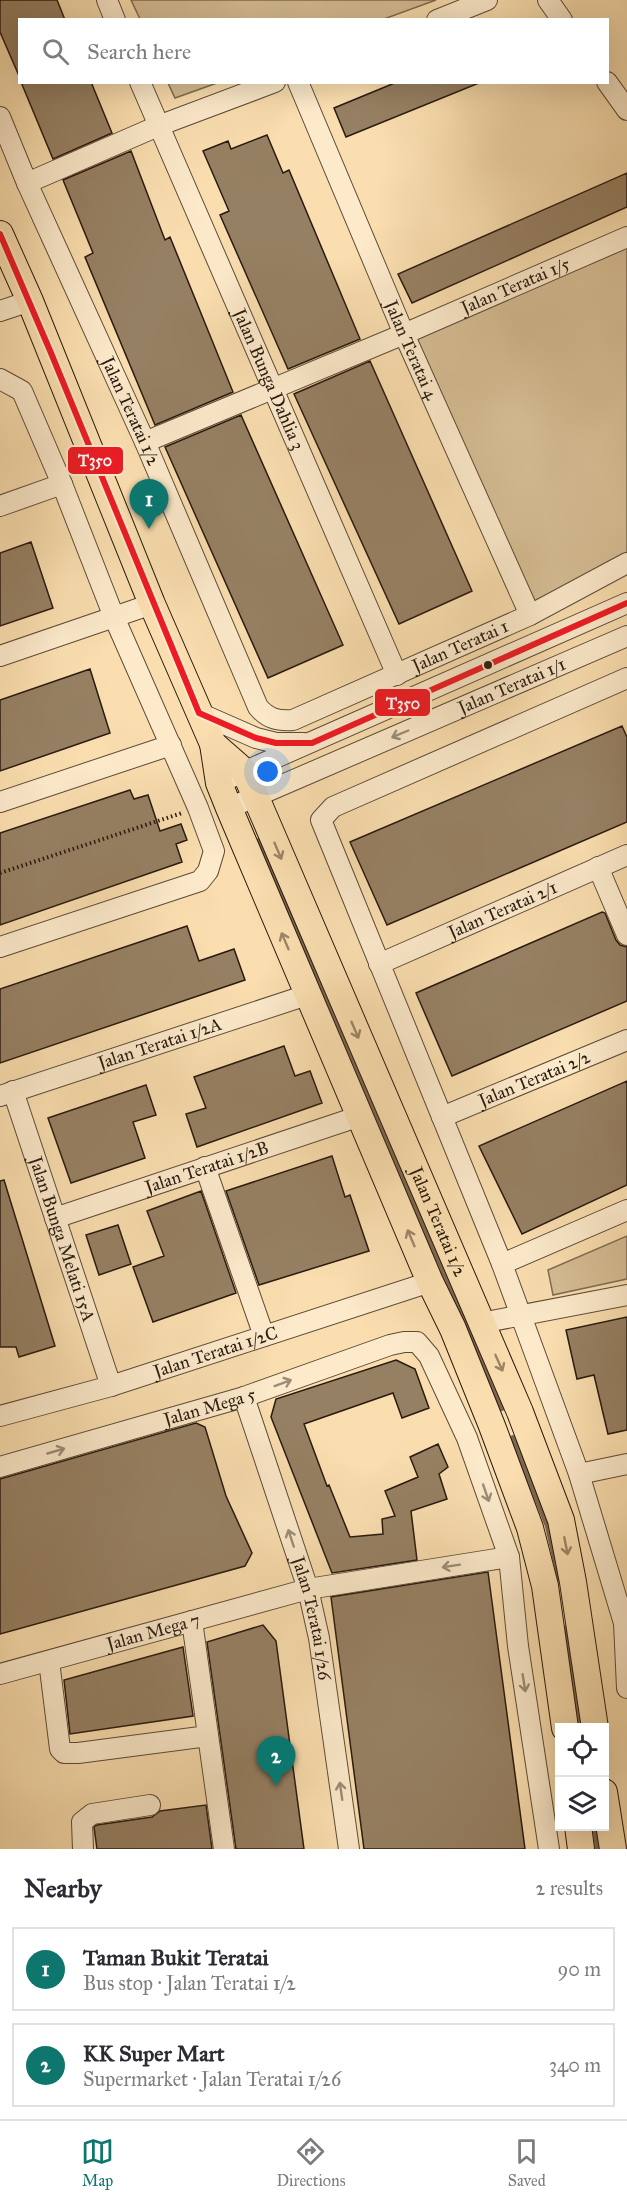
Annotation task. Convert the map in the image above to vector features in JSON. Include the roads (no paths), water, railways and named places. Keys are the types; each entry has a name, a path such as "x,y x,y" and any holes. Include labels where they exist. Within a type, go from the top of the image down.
{"main road":[{"name":"Jalan Teratai 1/2","path":"0,234 30,301 152,604 213,744 219,783 229,808 430,1282 453,1329 492,1426 530,1528 544,1586 564,1723"},
{"name":"Jalan Teratai 1/2","path":"213,744 245,772 520,1412 561,1520 573,1582 594,1723"},
{"path":"609,1824 613,1849"},
{"path":"579,1831 581,1849"}],"street":[{"path":"107,0 114,18"},
{"path":"442,18 487,0"},
{"path":"548,0 561,18"},
{"name":"Jalan Bunga Dahlia 3","path":"141,84 398,675"},
{"path":"27,183 158,126 270,84"},
{"name":"Jalan Teratai 4","path":"299,84 404,334 530,615"},
{"path":"608,84 627,110"},
{"name":"Jalan Teratai 1/2","path":"0,117 27,183 145,442 258,707"},
{"name":"Jalan Teratai 1/5","path":"145,442 404,334 627,237"},
{"path":"0,311 30,301"},
{"path":"0,379 21,392 62,484 114,616 198,808 214,851 208,871 200,881 0,947"},
{"path":"0,506 62,484"},
{"name":"Jalan Teratai 1","path":"258,707 265,715 278,721 293,720 530,615 627,563"},
{"name":"Jalan Teratai 1/1","path":"219,783 627,603"},
{"path":"0,656 152,604"},
{"name":"Jalan Teratai 1/1","path":"229,808 627,636"},
{"path":"626,682 333,807 321,820 502,1264 579,1474 625,1623 627,1688"},
{"path":"199,713 256,738 276,743 312,743"},
{"path":"0,802 171,745"},
{"name":"Jalan Teratai 2/1","path":"379,964 627,855"},
{"path":"598,867 627,935"},
{"name":"Jalan Teratai 1/2A","path":"7,1094 307,994"},
{"name":"Jalan Teratai 2/2","path":"442,1117 627,1040"},
{"name":"Jalan Bunga Melati 15A","path":"7,1094 55,1218 111,1386"},
{"name":"Jalan Teratai 1/2B","path":"55,1218 360,1116"},
{"path":"205,1167 264,1335"},
{"path":"502,1264 627,1210"},
{"name":"Jalan Teratai 1/2C","path":"0,1416 111,1386 430,1282"},
{"path":"481,1323 627,1295"},
{"name":"Jalan Mega 5","path":"0,1467 244,1397 404,1342 417,1342 429,1356 467,1438"},
{"name":"Jalan Teratai 1/26","path":"244,1397 308,1589 319,1638 349,1849"},
{"path":"520,1412 467,1438 509,1557 518,1646 549,1849"},
{"path":"579,1474 627,1464"},
{"name":"Jalan Mega 7","path":"0,1674 308,1589 509,1557"},
{"path":"192,1621 224,1849"},
{"path":"49,1661 62,1752 78,1753 208,1736"},
{"path":"83,1849 82,1822 92,1814 150,1805"}],"waterway":[{"path":"259,841 502,1408"},
{"path":"513,1438 548,1526 560,1579"},
{"path":"567,1628 580,1723"},
{"path":"596,1831 598,1849"}],"place":[{"name":"Taman Bukit Teratai","path":"149,529"},
{"name":"KK Super Mart","path":"276,1786"}]}
